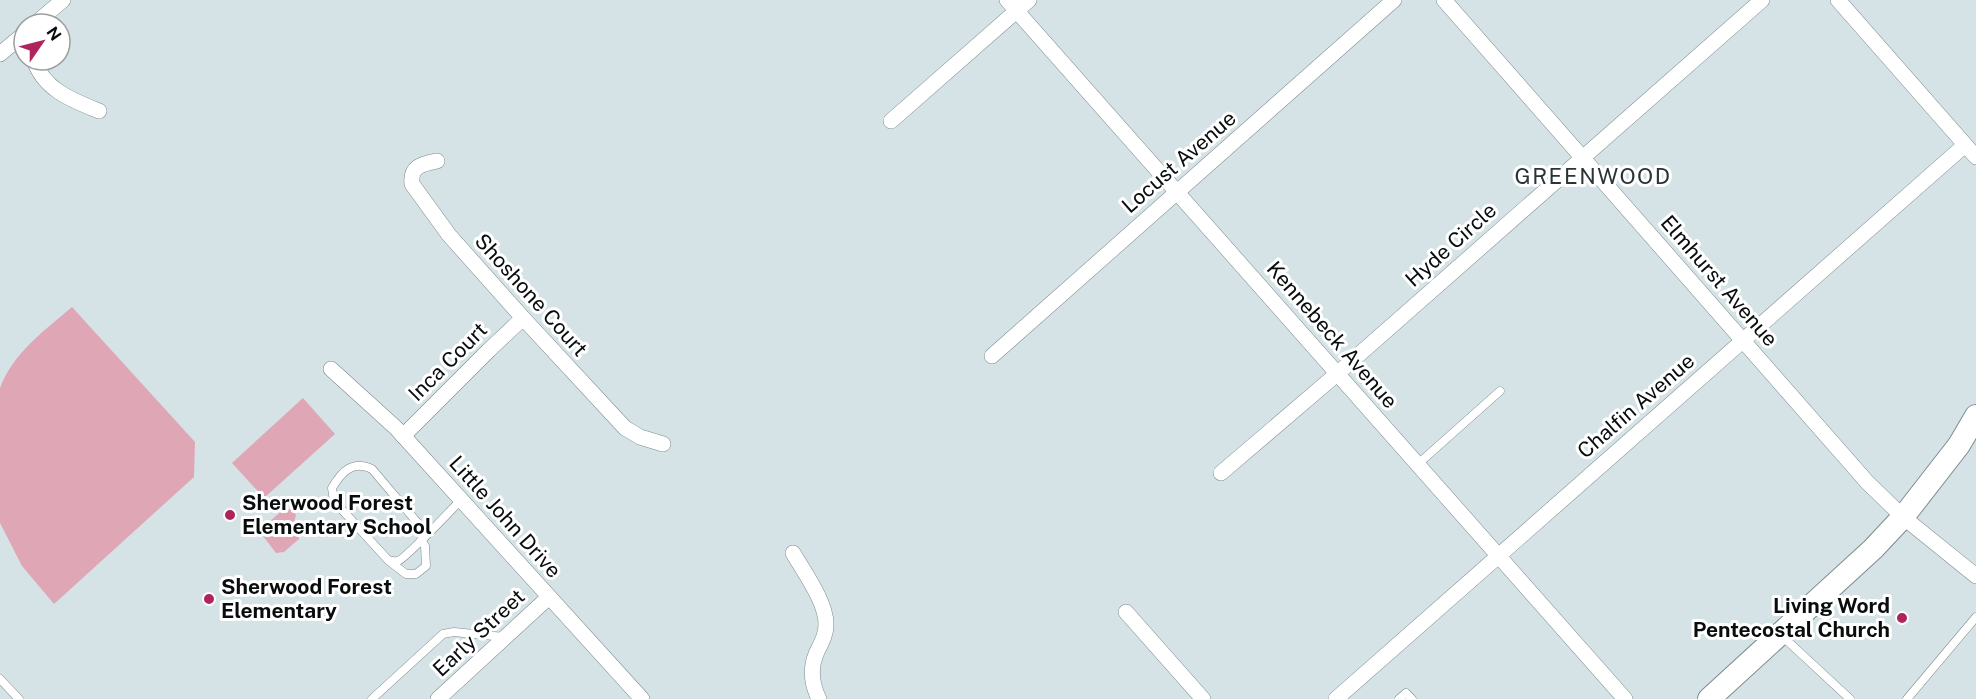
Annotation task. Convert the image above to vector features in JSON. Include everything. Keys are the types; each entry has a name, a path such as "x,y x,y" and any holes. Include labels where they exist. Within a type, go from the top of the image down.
{"main road":[{"path":"1709,699 1873,549 1903,517 1959,445 1976,416"}],"street":[{"path":"49,12 63,0"},
{"path":"891,121 1012,5 1029,0"},
{"name":"Locust Avenue","path":"992,356 1394,0"},
{"name":"Elmhurst Avenue","path":"1444,0 1867,482 1903,517 1976,576"},
{"name":"Hyde Circle","path":"1221,473 1762,0"},
{"path":"1838,0 1976,157"},
{"name":"Kennebeck Avenue","path":"1012,5 1625,699"},
{"path":"0,54 12,44"},
{"path":"40,72 56,91 99,111"},
{"name":"Chalfin Avenue","path":"1336,699 1965,145"},
{"name":"Shoshone Court","path":"437,161 419,164 411,177 414,189 449,235 625,428 640,437 663,444"},
{"name":"Inca Court","path":"404,436 523,318"},
{"name":"Little John Drive","path":"331,369 404,436 642,699"},
{"path":"793,553 824,608 825,634 816,654 813,668 813,682 819,699"},
{"name":"Early Street","path":"438,699 549,597"},
{"path":"1126,612 1203,699"}],"lane":[{"path":"1418,465 1500,391"},
{"path":"363,465 372,469 424,537 426,566 416,573 406,574 388,560 334,501 332,488 339,476 351,467 363,465"},
{"path":"388,560 395,562 400,560 461,500"},
{"path":"1907,699 1976,616"},
{"path":"372,699 443,634 454,632 505,637"},
{"path":"1780,634 1850,699"},
{"path":"0,679 20,699"},
{"path":"1399,699 1406,693 1412,699"}],"shaded area":[{"path":"72,307 195,442 194,477 54,604 22,566 0,523 0,388 21,353"},
{"path":"303,398 335,434 264,498 232,463"},
{"path":"291,509 296,515 294,523 299,529 299,539 284,552 276,553 263,536 264,526 283,510"}],"place":[{"name":"Sherwood Forest Elementary School","path":"230,515"},
{"name":"Sherwood Forest Elementary","path":"209,599"},
{"name":"Living Word Pentecostal Church","path":"1902,618"}],"district":[{"name":"GREENWOOD","path":"1593,176"}]}
